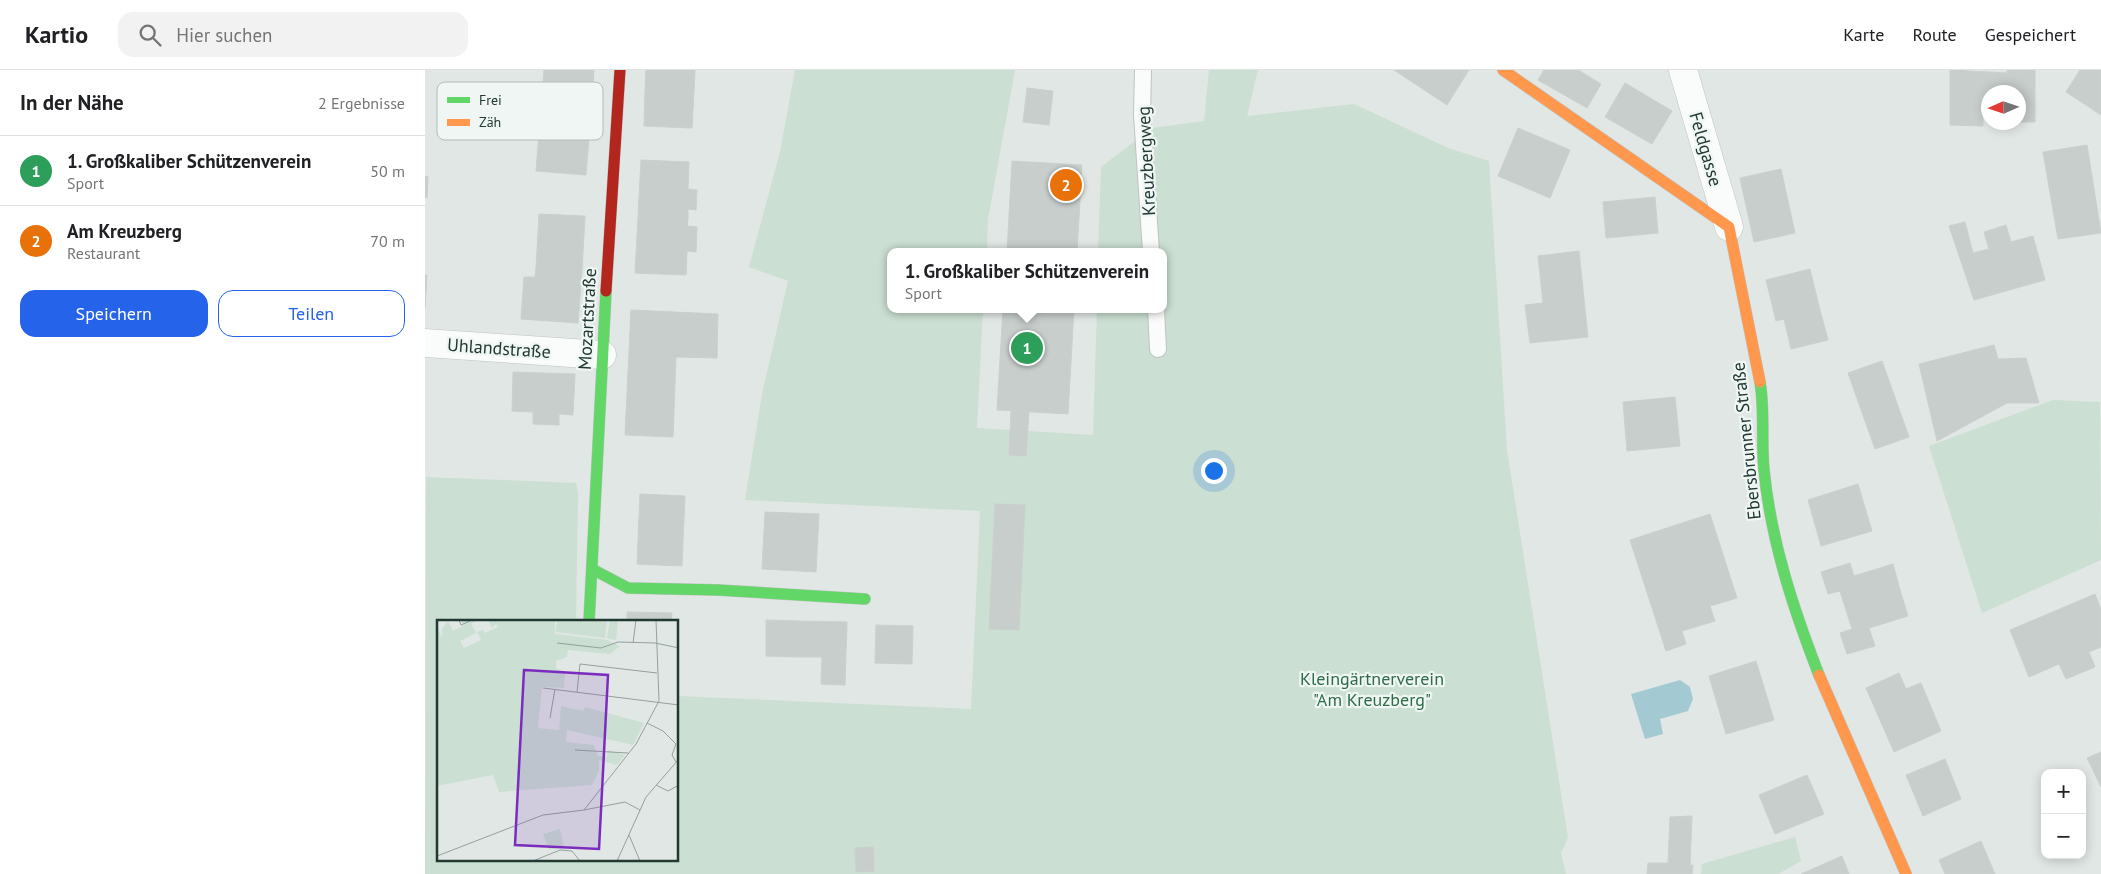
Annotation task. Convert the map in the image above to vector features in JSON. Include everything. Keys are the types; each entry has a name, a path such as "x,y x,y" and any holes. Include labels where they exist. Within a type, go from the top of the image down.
{"street":[{"name":"Mozartstraße","path":"589,620 602,355 620,70"},
{"path":"1503,70 1608,141 1729,228"},
{"name":"Feldgasse","path":"1683,70 1729,228"},
{"name":"Ebersbrunner Straße","path":"1729,228 1761,389 1764,469 1775,543 1797,618 1826,693 1906,874"},
{"name":"Uhlandstraße","path":"425,343 602,355"},
{"path":"592,570 628,588 719,590 865,599"}],"lane":[{"name":"Kreuzbergweg","path":"1143,70 1142,115 1151,248"},
{"path":"1156,313 1159,349"}],"green space":[{"name":"Kleingärtnerverein \"Am Kreuzberg\"","path":"795,70 1015,70 988,219 987,248 887,248 887,313 983,313 977,428 1093,435 1097,313 1167,313 1167,248 1098,248 1101,167 1152,128 1204,121 1209,70 1258,70 1247,116 1354,104 1448,148 1489,161 1507,450 1568,838 1561,853 1566,874 425,874 426,477 576,483 578,494 576,620 437,620 437,862 679,862 679,696 971,709 980,511 745,500 762,394 788,281 749,267 780,152"},
{"path":"2053,400 2100,402 2101,560 1982,613 1929,446"},
{"path":"1795,837 1801,861 1778,874 1701,874 1702,864"}],"water":[{"path":"1680,680 1690,687 1693,699 1688,711 1660,719 1663,734 1645,739 1631,694"}],"building":[{"path":"544,70 594,70 593,82 543,82"},
{"path":"646,70 695,70 694,92 645,90"},
{"path":"1394,70 1469,70 1447,105"},
{"path":"1544,70 1578,70 1601,84 1587,108 1538,80"},
{"path":"1950,70 2007,73 2007,70 2035,70 2035,122 2026,122 2026,85 1981,85 1981,126 1950,125"},
{"path":"2080,70 2101,70 2101,115 2066,92"},
{"path":"1625,83 1672,111 1652,144 1605,117"},
{"path":"1027,88 1053,91 1049,125 1023,122"},
{"path":"645,90 694,92 692,128 644,126"},
{"path":"1518,128 1570,150 1550,198 1498,176"},
{"path":"538,140 589,140 586,175 536,171"},
{"path":"2087,145 2101,233 2058,239 2043,152"},
{"path":"641,160 689,162 688,189 697,190 696,210 688,209 688,220 638,217"},
{"path":"1012,161 1082,165 1077,248 1007,248"},
{"path":"1781,169 1795,233 1754,242 1740,178"},
{"path":"425,176 428,177 427,198 425,197"},
{"path":"1655,197 1658,233 1606,238 1603,202"},
{"path":"539,214 585,216 582,271 536,268"},
{"path":"638,217 688,220 687,226 697,227 696,252 687,251 686,275 635,273"},
{"path":"1965,222 1973,253 1989,249 1984,232 2006,225 2011,242 2033,236 2045,280 1974,300 1949,226"},
{"path":"1579,251 1588,337 1530,343 1525,305 1543,303 1538,256"},
{"path":"536,268 582,271 578,323 521,319 524,277 535,277"},
{"path":"1810,269 1820,310 1776,321 1766,280"},
{"path":"425,275 427,275 425,308"},
{"path":"631,310 718,314 717,358 676,357 673,437 625,435"},
{"path":"1820,310 1828,340 1791,349 1784,319"},
{"path":"1003,313 1074,313 1068,414 997,410"},
{"path":"1994,345 1998,359 2026,358 2039,403 2007,403 1937,441 1919,364"},
{"path":"1882,361 1909,437 1875,449 1848,373"},
{"path":"513,372 575,374 573,415 559,414 559,425 533,424 533,412 512,411"},
{"path":"1675,397 1680,446 1627,451 1623,402"},
{"path":"1011,411 1029,412 1026,456 1009,455"},
{"path":"1858,484 1872,531 1821,546 1808,500"},
{"path":"640,494 685,496 682,566 637,564"},
{"path":"995,504 1025,505 1019,630 989,629"},
{"path":"765,512 819,514 816,572 762,569"},
{"path":"1710,514 1737,598 1710,606 1715,621 1682,631 1686,644 1666,651 1630,540"},
{"path":"1850,563 1854,576 1893,564 1900,590 1845,607 1840,591 1828,594 1821,572"},
{"path":"1900,590 1908,616 1869,628 1875,646 1847,654 1840,633 1852,629 1845,607"},
{"path":"2095,594 2101,609 2101,647 2089,652 2095,667 2066,679 2059,664 2029,677 2010,630"},
{"path":"627,612 672,613 671,620 627,620"},
{"path":"766,620 799,621 798,657 766,656"},
{"path":"799,621 847,622 845,685 821,684 822,657 798,657"},
{"path":"876,625 913,626 912,664 875,663"},
{"path":"1756,661 1774,720 1726,734 1709,676"},
{"path":"1899,673 1906,689 1921,683 1941,731 1894,752 1866,688"},
{"path":"2101,752 2101,787 2087,758"},
{"path":"1945,759 1961,799 1923,816 1906,775"},
{"path":"1807,775 1824,814 1775,834 1759,795"},
{"path":"1692,816 1690,865 1693,865 1692,874 1647,874 1648,863 1668,863 1670,817"},
{"path":"1981,841 1995,874 1945,874 1939,860"},
{"path":"873,847 874,871 856,872 855,848"},
{"path":"1842,856 1849,874 1801,874"}],"traffic: fast":[{"path":"589,620 606,291"},
{"path":"1760,382 1764,470 1772,523 1784,574 1800,625 1819,675"},
{"path":"592,569 628,588 718,590 865,599"}],"traffic: slow":[{"path":"1503,70 1729,227 1760,382"},
{"path":"1819,675 1906,874"}],"traffic: jam":[{"path":"606,291 620,70"}],"place":[{"name":"Am Kreuzberg","path":"1066,185"},
{"name":"1. Großkaliber Schützenverein","path":"1027,348"}]}
